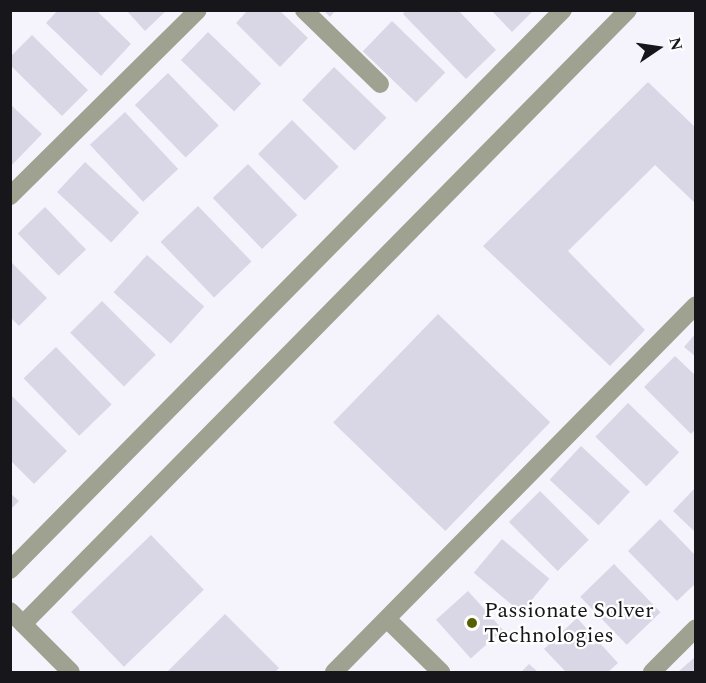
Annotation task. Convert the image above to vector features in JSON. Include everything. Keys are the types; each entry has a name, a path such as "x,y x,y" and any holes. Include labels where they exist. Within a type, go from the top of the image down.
{"street":[{"path":"10,196 198,10"},
{"path":"304,10 380,84"},
{"path":"10,570 563,10"},
{"path":"71,672 17,617 628,10"},
{"path":"334,672 696,305"},
{"path":"387,619 441,672"},
{"path":"652,672 696,628"}],"building":[{"path":"58,10 96,10 131,44 101,76 46,23"},
{"path":"126,10 167,10 145,31"},
{"path":"248,10 279,10 308,38 280,67 236,23"},
{"path":"323,10 336,10 330,17"},
{"path":"406,10 458,10 496,50 466,79 403,14"},
{"path":"491,10 534,10 512,32"},
{"path":"392,21 445,72 416,103 363,51"},
{"path":"208,32 261,83 234,111 181,60"},
{"path":"32,35 88,90 62,116 10,65 10,57"},
{"path":"334,67 387,118 355,151 302,100"},
{"path":"168,73 219,126 186,157 135,105"},
{"path":"648,82 696,128 696,204 655,165 568,251 645,330 610,366 483,246"},
{"path":"10,104 42,134 12,165 10,163"},
{"path":"125,112 178,169 143,202 90,145"},
{"path":"292,120 339,167 305,201 258,154"},
{"path":"85,162 139,212 111,242 57,192"},
{"path":"248,164 297,215 262,249 213,198"},
{"path":"198,206 251,261 214,298 161,242"},
{"path":"45,207 86,249 59,276 18,233"},
{"path":"147,255 204,307 171,344 114,292"},
{"path":"10,261 47,298 19,326 10,317"},
{"path":"102,301 156,355 124,387 70,333"},
{"path":"438,314 550,422 445,531 333,423"},
{"path":"696,333 696,357 684,347"},
{"path":"56,347 112,405 79,436 24,378"},
{"path":"675,356 696,376 696,429 691,434 644,387"},
{"path":"10,394 67,451 34,484 10,460"},
{"path":"628,403 679,452 646,486 595,437"},
{"path":"581,446 630,492 599,525 550,480"},
{"path":"696,487 696,533 673,511"},
{"path":"540,491 589,540 558,571 509,522"},
{"path":"10,493 19,501 10,510"},
{"path":"660,519 696,556 696,583 677,601 628,551"},
{"path":"151,535 204,590 124,667 71,612"},
{"path":"502,539 549,579 521,613 474,573"},
{"path":"614,564 661,612 627,645 580,597"},
{"path":"468,591 503,630 471,658 436,620"},
{"path":"225,614 279,668 275,672 167,672"},
{"path":"577,618 618,663 608,672 566,672 544,649"},
{"path":"696,656 696,672 678,672"},
{"path":"529,664 538,672 521,672"}],"place":[{"name":"Passionate Solver Technologies","path":"472,623"}]}
